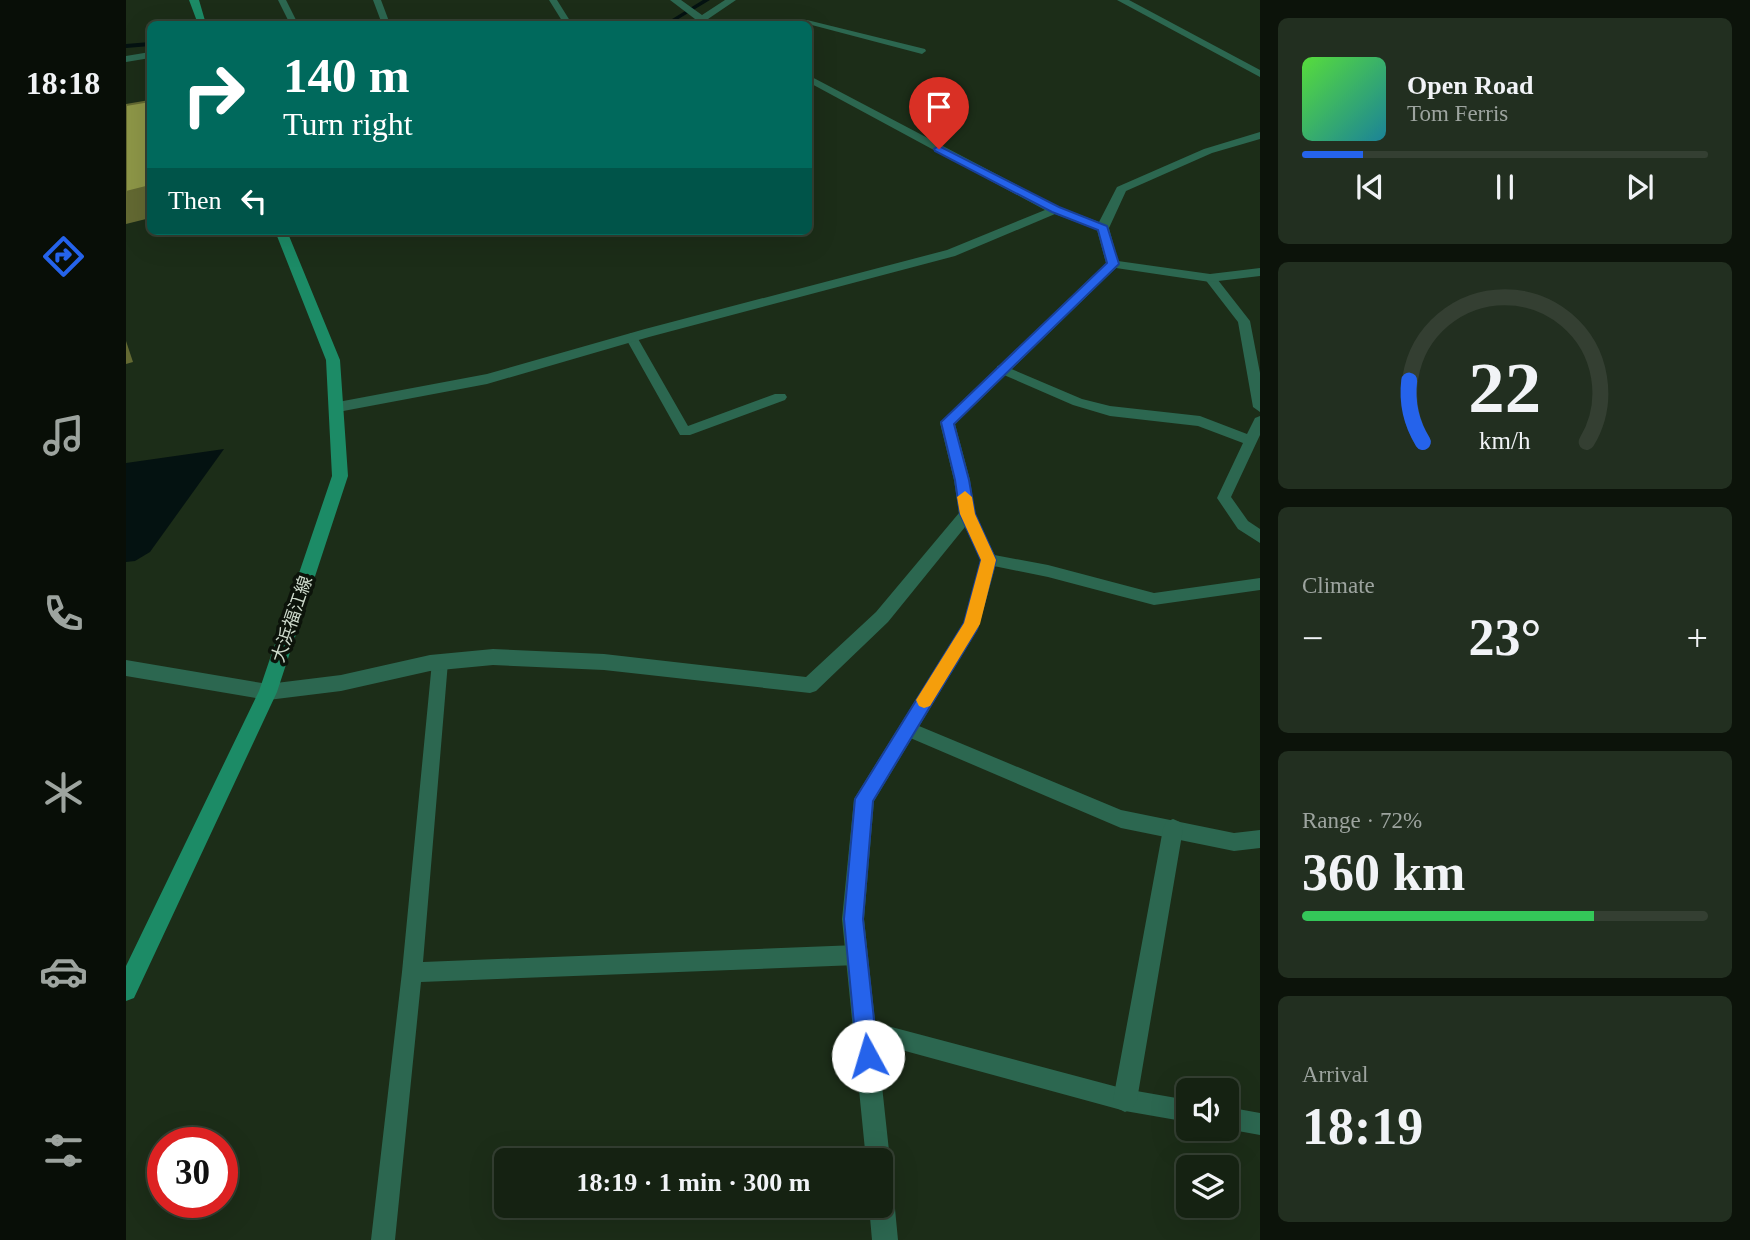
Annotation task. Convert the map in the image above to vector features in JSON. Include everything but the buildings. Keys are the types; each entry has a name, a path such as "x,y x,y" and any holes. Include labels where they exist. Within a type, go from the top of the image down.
{"main road":[{"path":"194,0 201,21"},
{"name":"大浜福江線","path":"126,989 268,692 340,476 338,407 333,360 283,235"}],"street":[{"path":"675,0 699,21"},
{"path":"704,21 731,0"},
{"path":"1122,0 1260,74"},
{"path":"126,59 147,56"},
{"path":"812,80 1055,210 1103,229"},
{"path":"1113,264 1103,229 1121,189 1208,151 1260,135"},
{"path":"338,407 487,379 631,337 951,253 1055,210"},
{"path":"1113,264 1210,278 1260,272"},
{"path":"877,1148 853,919 864,799 972,624 989,560 967,514 962,480 947,422 1113,264"},
{"path":"126,668 268,692 341,683 440,662 493,657 604,662 810,685 883,617 967,514"},
{"path":"1125,1100 1172,829"},
{"path":"883,1218 885,1240"}],"lane":[{"path":"282,0 292,21"},
{"path":"377,0 385,21"},
{"path":"553,0 566,21"},
{"path":"812,24 922,51"},
{"path":"1210,278 1244,321 1260,407"},
{"path":"631,337 685,432 780,397"},
{"path":"1002,369 1078,402 1110,411 1200,421 1251,441"},
{"path":"1260,421 1224,498 1243,525 1260,537"},
{"path":"989,560 1048,571 1154,599 1260,584"},
{"path":"383,1240 412,972 440,662"},
{"path":"907,729 1121,819 1234,842 1260,839"},
{"path":"412,972 857,955"},
{"path":"865,1030 1125,1100 1176,1109"},
{"path":"1239,1120 1260,1124"}],"shaded area":[{"path":"224,449 150,552 135,561 126,562 126,463"}],"waterway":[{"path":"672,21 707,0"},
{"path":"126,46 147,44"}],"slow traffic":[{"path":"924,700 972,624 989,560 967,514 965,497"}],"route":[{"path":"868,1056 853,919 864,799 972,624 989,560 967,514 962,480 947,422 1113,264 1103,229 1055,210 939,149"}]}
